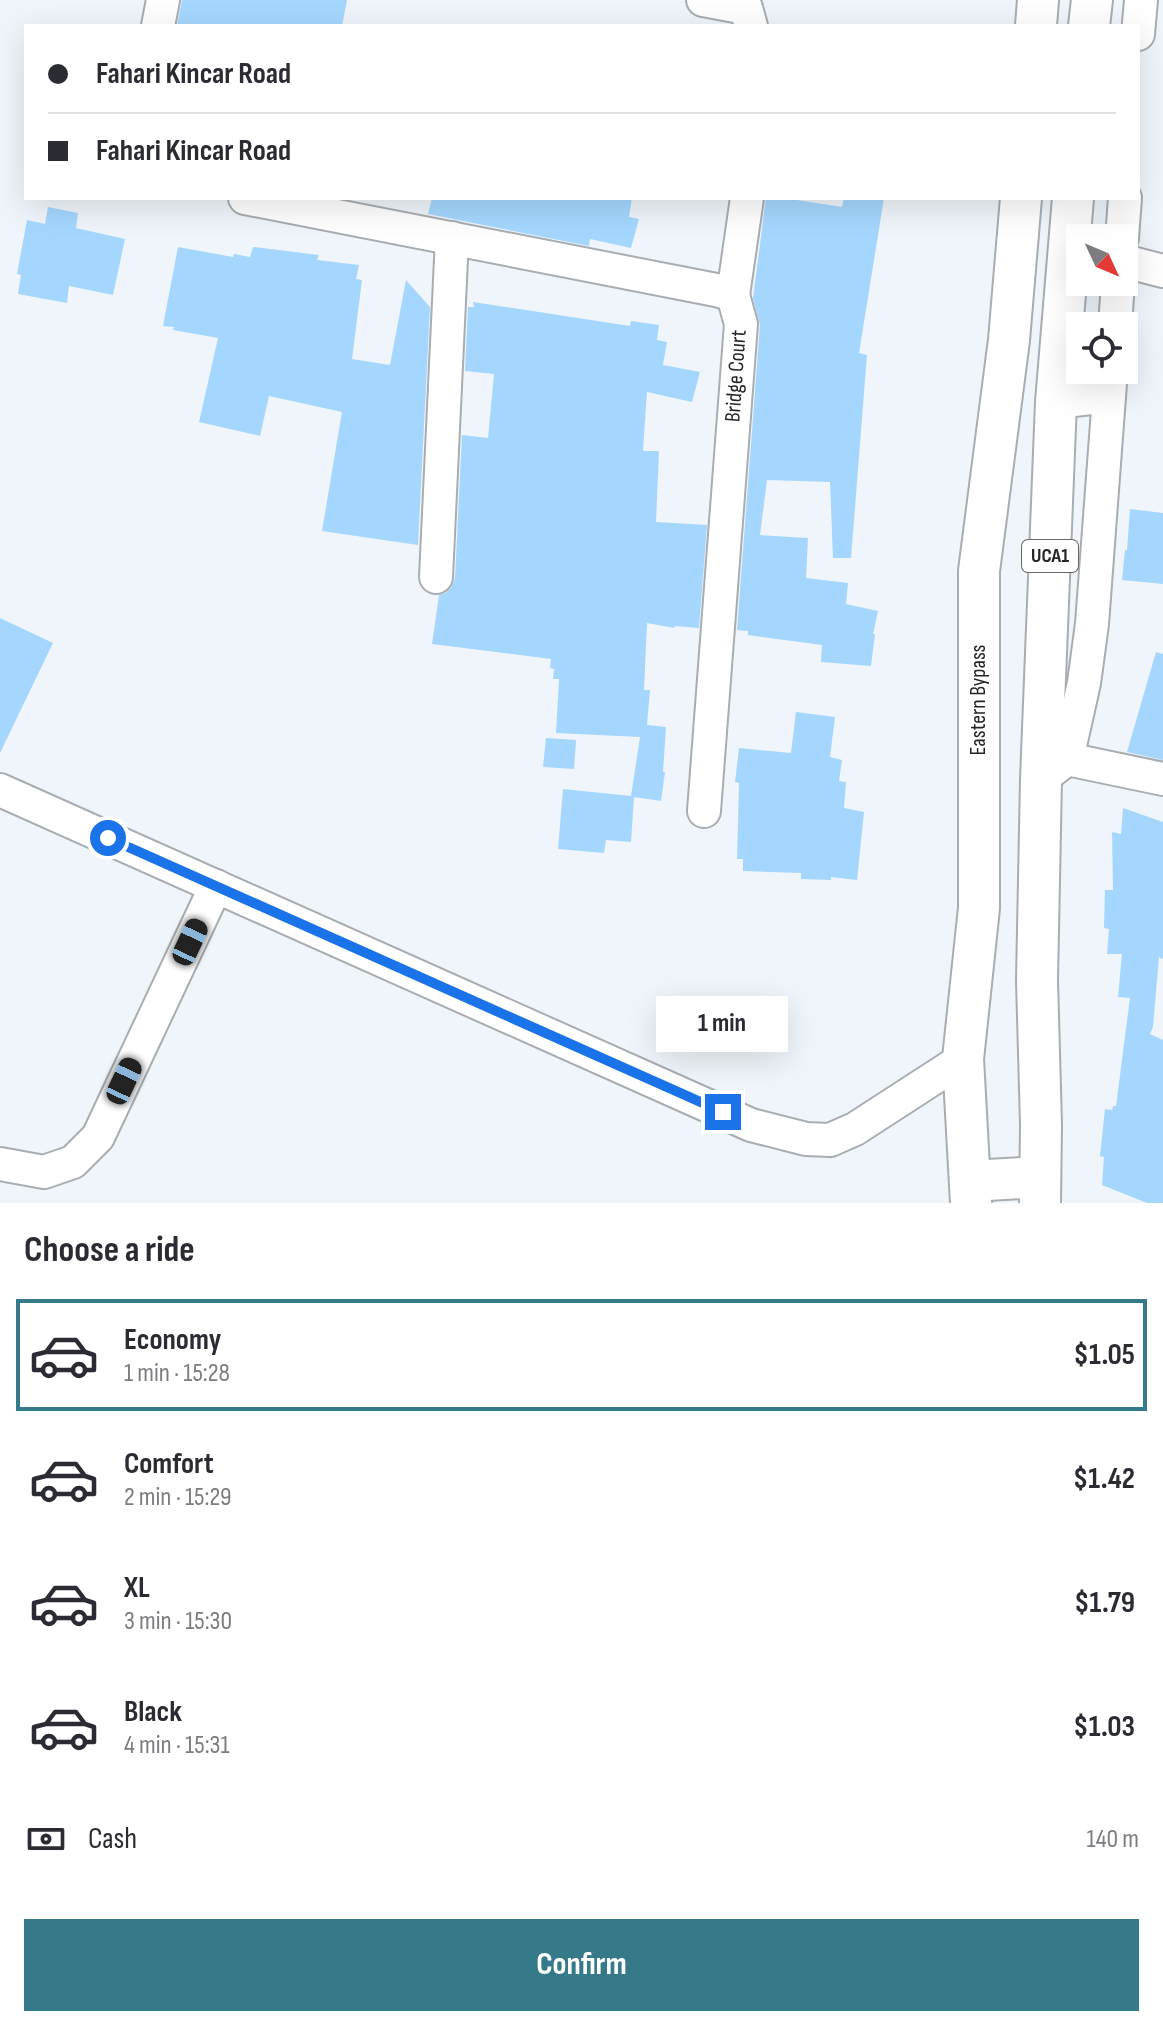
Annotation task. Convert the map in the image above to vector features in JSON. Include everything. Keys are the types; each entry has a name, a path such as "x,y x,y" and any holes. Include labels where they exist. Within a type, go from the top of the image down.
{"main road":[{"path":"1036,24 1038,0"},
{"path":"1089,24 1092,0"},
{"name":"Eastern Bypass","path":"970,1192 963,1059 979,908 979,571 1009,340 1021,200"},
{"name":"UCA1","path":"1040,1190 1037,980 1054,769 1056,402 1073,200"},
{"path":"970,1192 1040,1190"}],"street":[{"path":"158,24 163,0"},
{"path":"703,0 746,8 750,24"},
{"path":"1139,24 1141,0"},
{"path":"255,200 733,295"},
{"name":"Bridge Court","path":"704,811 741,324 733,295 747,200"},
{"path":"1123,224 1125,200"},
{"path":"436,577 452,238"},
{"path":"1138,265 1163,271"},
{"path":"1056,402 1107,384"},
{"path":"1110,384 1092,624 1084,683 1054,769 1163,779"},
{"path":"0,790 751,1125 806,1139 830,1140 855,1129 963,1059"},
{"path":"0,1164 44,1172 73,1162 98,1137 216,886"}],"building":[{"path":"182,0 347,0 342,24 177,24"},
{"path":"432,200 632,200 629,217 639,219 631,248 590,239 589,246 428,214"},
{"path":"766,200 797,200 842,207 844,200 884,200 859,353 867,355 851,558 833,558 830,482 767,480 760,535 808,538 806,578 848,583 846,604 878,611 871,666 821,662 822,645 748,635 748,631 737,630 760,325 753,298"},
{"path":"48,207 78,213 76,228 125,239 113,295 69,286 67,303 18,294 21,275 17,274 27,220 45,224"},
{"path":"178,247 250,257 253,247 319,255 317,260 359,265 356,279 362,280 352,359 390,365 406,280 430,307 418,545 322,531 342,412 269,396 260,436 199,422 218,338 163,326"},
{"path":"473,302 630,326 631,321 659,325 657,340 667,342 663,365 700,372 692,402 647,392 643,451 659,451 656,522 707,525 699,628 647,623 644,690 650,690 647,725 666,727 661,801 634,797 631,842 606,840 604,853 558,849 563,789 631,796 640,737 556,733 559,679 553,679 551,659 432,644 439,595 451,588 455,578 462,435 488,438 494,374 465,371 468,307 474,307"},
{"path":"1130,509 1163,513 1163,584 1122,580"},
{"path":"0,618 53,643 0,753"},
{"path":"1156,652 1163,654 1163,760 1127,752"},
{"path":"796,712 835,717 830,757 842,760 839,781 846,782 844,808 864,812 857,880 831,877 831,880 801,879 801,873 743,871 743,859 737,859 739,783 735,782 739,748 791,753"},
{"path":"546,738 576,740 574,769 543,767"},
{"path":"1123,808 1163,822 1163,959 1159,957 1150,1034 1163,1040 1163,1203 1147,1203 1102,1185 1104,1157 1100,1156 1105,1109 1112,1110 1116,1106 1130,998 1118,997 1122,954 1107,954 1109,929 1104,928 1105,890 1113,890 1112,832 1121,834"}],"route":[{"path":"108,838 723,1112"}]}
